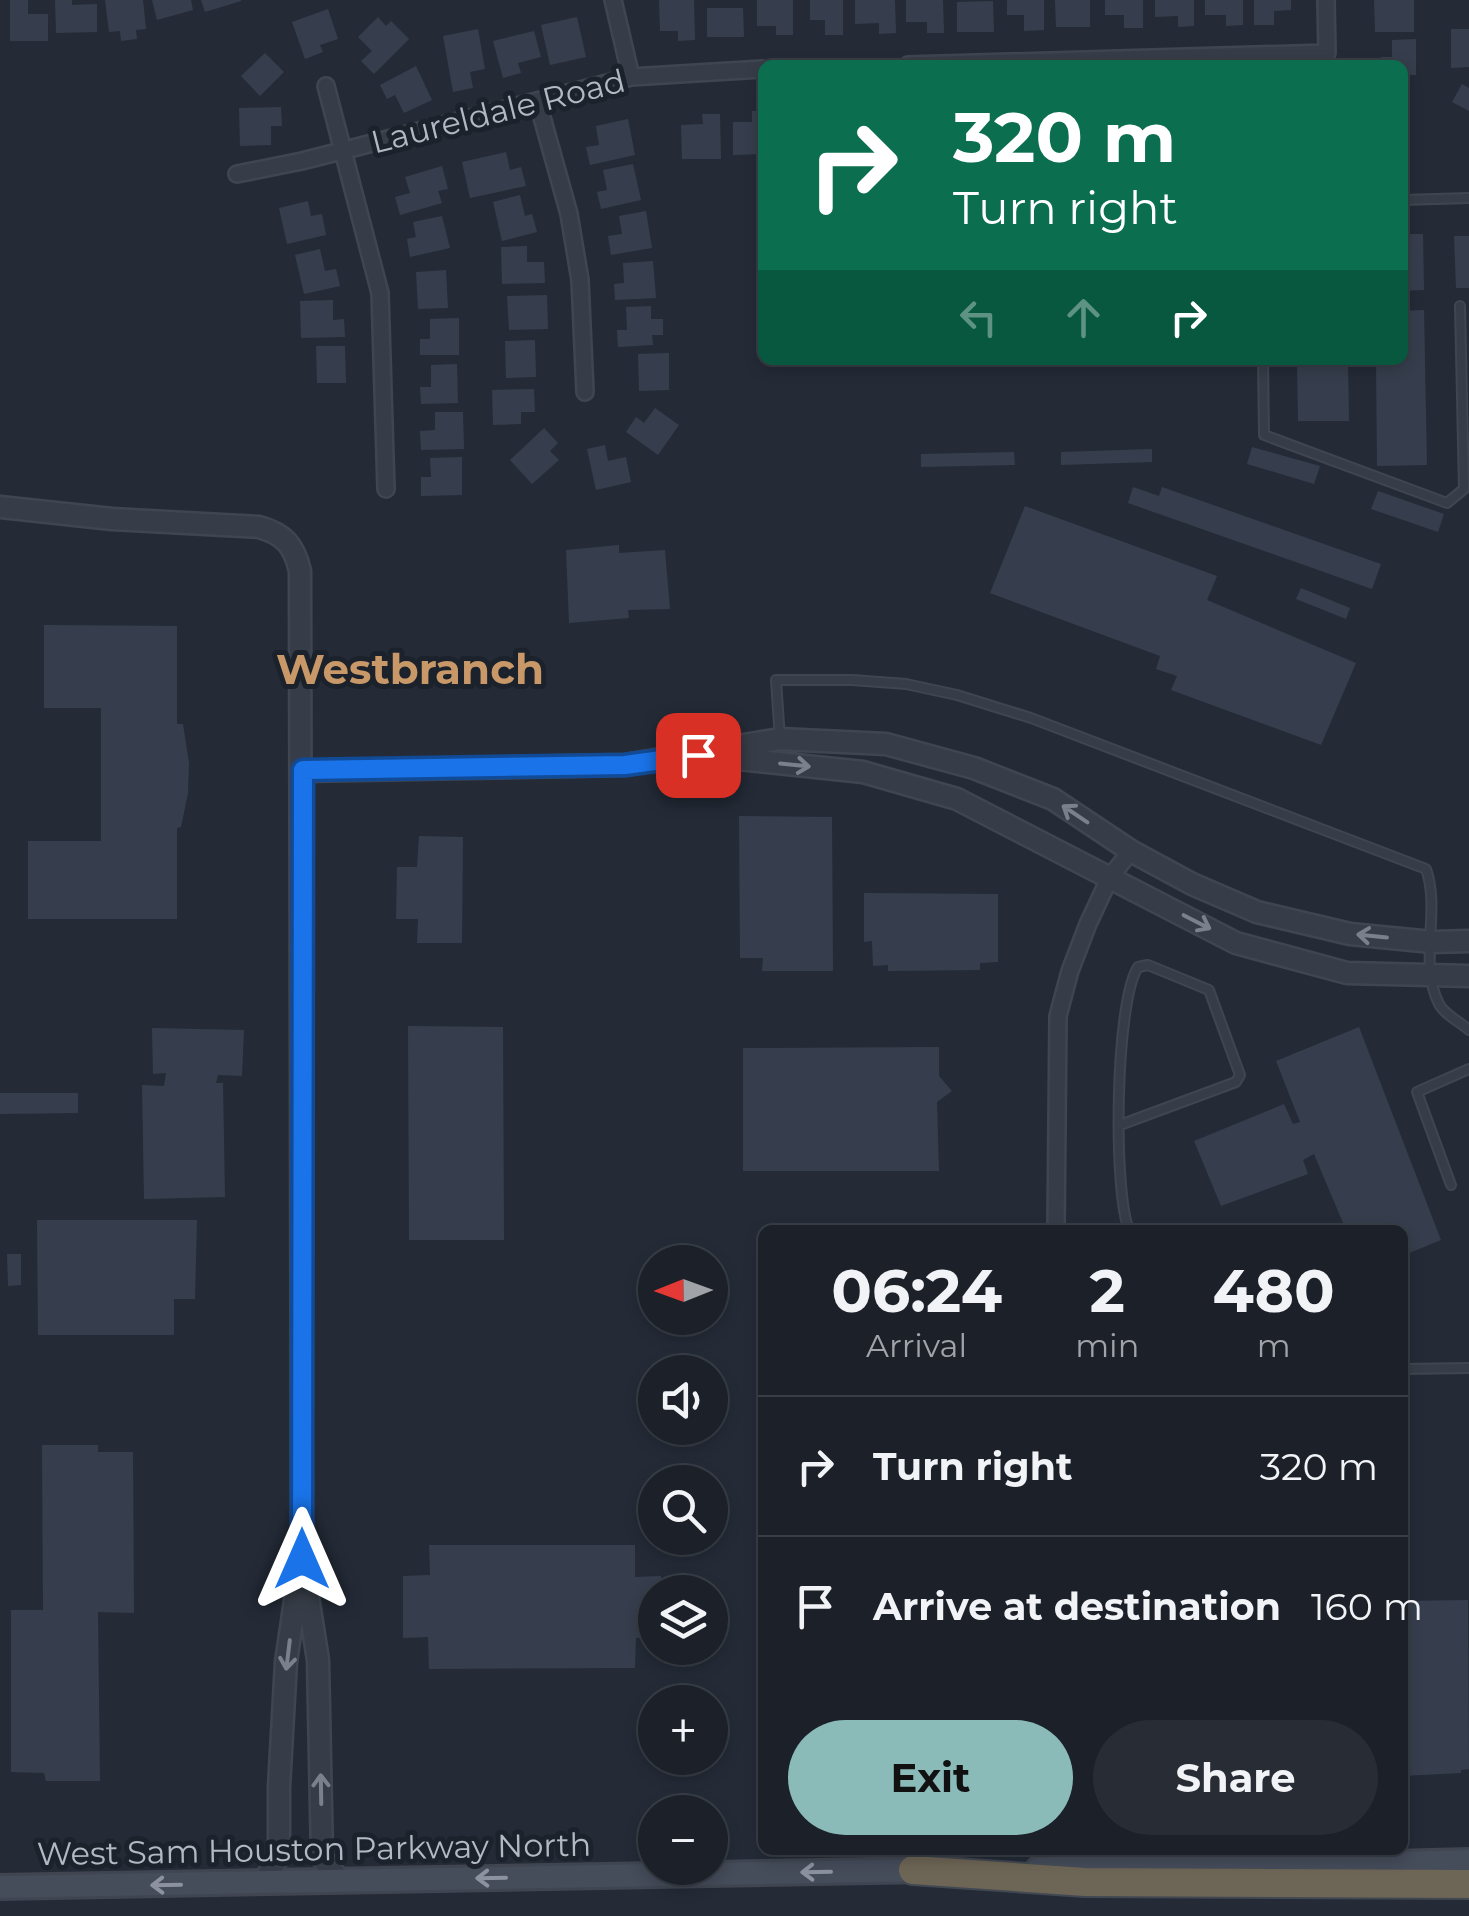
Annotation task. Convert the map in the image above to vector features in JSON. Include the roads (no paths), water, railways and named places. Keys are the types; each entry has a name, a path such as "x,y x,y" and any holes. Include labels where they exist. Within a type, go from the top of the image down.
{"highway":[{"path":"913,1870 1085,1882 1469,1884"}],"main road":[{"name":"West Sam Houston Parkway North","path":"0,1887 913,1870 1244,1858 1469,1861"}],"street":[{"path":"613,0 631,77"},
{"path":"1083,60 1328,53 1326,0"},
{"name":"Laureldale Road","path":"237,174 538,103 631,77 758,69"},
{"path":"326,86 380,293 386,488"},
{"path":"538,103 569,214 580,280 585,392"},
{"path":"0,507 112,519 259,526 279,532 291,545 300,571 302,1559 286,1662 279,1856 263,1883"},
{"path":"303,770 608,766 698,755 780,739 886,744 974,768 1054,799 1131,851 1192,884 1257,912 1350,934 1432,942 1469,940"},
{"path":"698,755 863,772 957,799 1236,942 1347,973 1469,976"},
{"path":"1056,1225 1058,1016 1070,971 1110,877 1131,851"},
{"path":"302,1559 318,1660 322,1858 340,1881"}],"lane":[{"path":"1408,200 1469,198"},
{"path":"1263,365 1264,435 1447,504 1464,490 1466,430 1460,306"},
{"path":"780,739 776,680 906,684 1030,718 1426,869 1432,885 1431,976 1440,1006 1469,1030"},
{"path":"1120,1125 1236,1082 1240,1075 1209,990 1148,964 1138,966 1130,978 1120,1032 1120,1125 1122,1201 1128,1225"},
{"path":"1451,1186 1417,1092 1469,1069"},
{"path":"1408,1369 1469,1368"}],"district":[{"name":"Westbranch","path":"410,669"}]}
